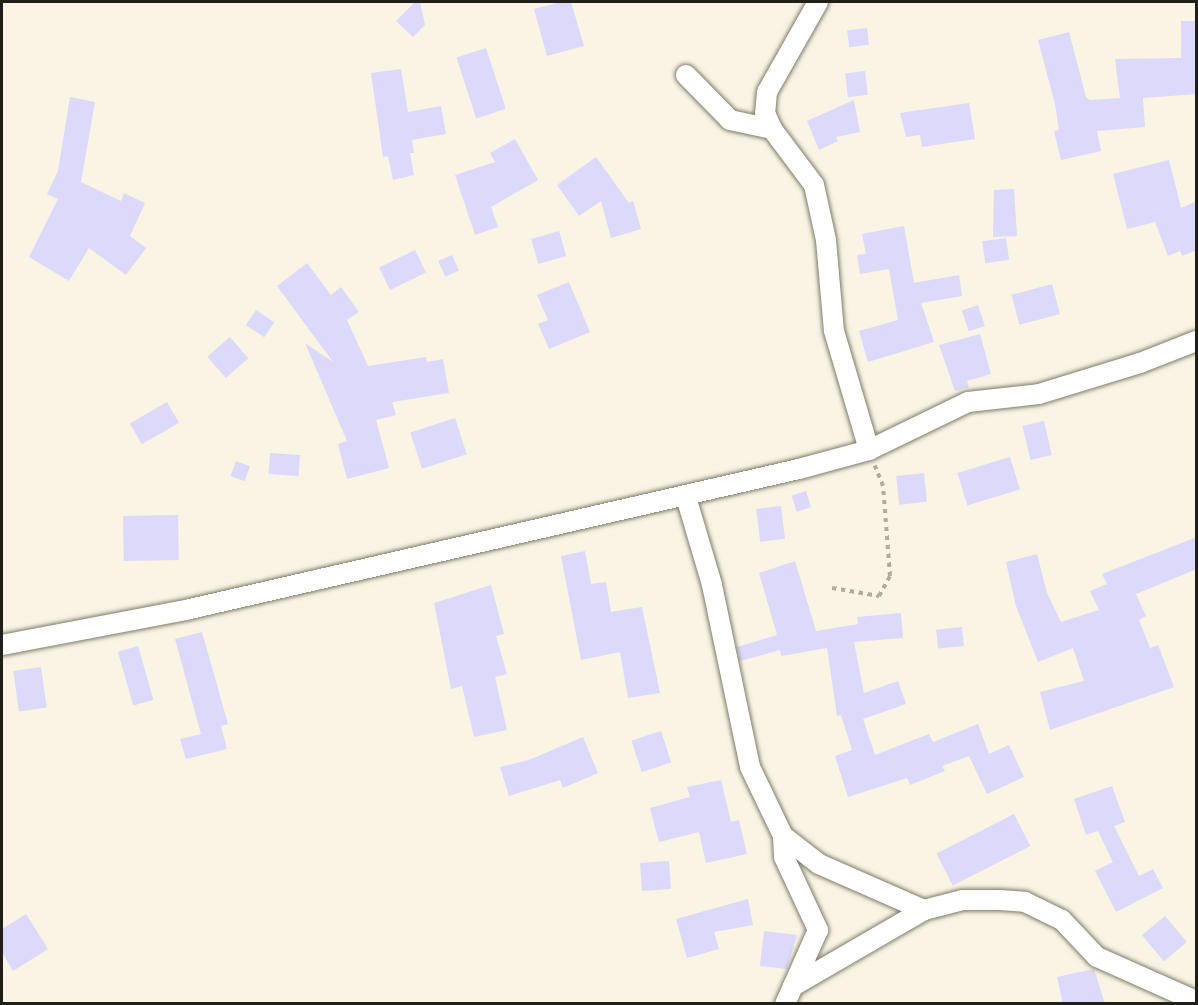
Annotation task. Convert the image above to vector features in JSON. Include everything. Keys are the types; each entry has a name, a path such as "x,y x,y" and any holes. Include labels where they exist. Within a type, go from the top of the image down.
{"street":[{"path":"818,2 768,92 765,113 772,129 814,185 826,240 834,331 869,450"},
{"path":"686,75 730,120 772,129"},
{"path":"2,645 190,609 686,497 869,450 968,402 1040,394 1140,363 1197,341"},
{"path":"686,497 712,585 750,767 783,837 784,857 818,930 789,994"},
{"path":"783,837 819,864 924,910"},
{"path":"789,994 924,910 963,900 1025,902 1062,920 1097,957 1197,1001"}],"path":[{"path":"832,588 879,596 890,576 883,486 869,450"}],"building":[{"path":"415,2 420,2 425,25 413,37 396,21"},
{"path":"561,2 571,2 584,46 547,56 534,9"},
{"path":"1181,21 1197,21 1197,94 1143,98 1145,127 1097,131 1101,151 1061,160 1054,131 1059,130 1055,104 1038,40 1069,32 1086,97 1090,100 1120,98 1115,59 1181,58"},
{"path":"867,28 869,45 849,47 847,30"},
{"path":"486,48 506,109 476,118 457,58"},
{"path":"401,69 408,112 441,106 446,134 412,140 414,153 410,153 414,175 393,180 388,156 383,157 371,73"},
{"path":"865,71 868,95 848,97 845,73"},
{"path":"70,97 95,102 81,182 121,201 124,193 145,203 130,236 146,248 126,275 89,248 69,281 29,257 58,199 47,194 58,171"},
{"path":"854,100 860,132 836,137 838,141 819,150 807,121"},
{"path":"969,103 975,139 922,147 920,135 906,137 900,113"},
{"path":"515,139 538,180 491,207 498,227 475,235 455,175 495,162 490,153"},
{"path":"596,157 629,203 633,201 641,229 611,238 601,201 579,216 557,185"},
{"path":"1169,160 1181,208 1197,201 1197,250 1182,256 1180,251 1168,256 1155,222 1127,229 1113,174"},
{"path":"1014,189 1017,236 993,237 994,190"},
{"path":"904,226 914,283 959,275 962,296 921,303 934,342 868,362 859,331 898,320 889,269 860,274 857,255 866,254 862,234"},
{"path":"559,231 566,256 538,264 531,239"},
{"path":"1006,238 1009,260 985,263 982,241"},
{"path":"415,250 426,272 390,290 379,268"},
{"path":"452,255 459,271 445,277 438,261"},
{"path":"307,263 331,295 341,287 359,312 347,320 368,366 426,357 427,362 443,359 449,393 392,402 396,415 376,420 389,468 347,479 338,444 347,441 305,343 333,362 277,286"},
{"path":"569,282 590,332 549,349 538,324 548,320 537,295"},
{"path":"1052,284 1060,314 1019,325 1011,295"},
{"path":"978,305 985,326 969,331 962,310"},
{"path":"256,310 274,322 264,337 246,325"},
{"path":"980,334 991,374 967,381 969,387 955,391 939,345"},
{"path":"230,337 248,358 226,378 207,357"},
{"path":"167,402 179,423 142,444 130,423"},
{"path":"455,418 467,454 422,469 410,433"},
{"path":"1044,421 1052,455 1030,460 1023,426"},
{"path":"270,453 300,455 298,476 269,474"},
{"path":"1010,457 1020,490 967,506 957,473"},
{"path":"236,461 250,466 245,481 231,476"},
{"path":"924,473 927,502 899,505 896,476"},
{"path":"806,491 811,507 797,512 792,495"},
{"path":"781,506 785,539 760,542 756,509"},
{"path":"178,515 179,560 124,561 123,516"},
{"path":"1197,537 1197,569 1136,594 1146,616 1139,620 1150,648 1158,645 1174,687 1050,730 1040,692 1084,681 1073,648 1038,662 1016,606 1006,562 1037,554 1047,593 1061,622 1099,610 1090,591 1107,584 1102,574"},
{"path":"585,551 591,584 606,582 611,612 642,607 660,693 628,698 620,652 581,660 561,556"},
{"path":"795,561 816,631 858,624 857,617 901,613 903,638 854,642 864,693 898,681 906,704 863,719 875,755 929,734 933,742 978,724 989,754 1009,745 1024,777 987,794 969,756 942,766 945,771 910,785 907,778 848,797 835,756 852,750 841,715 837,716 827,648 781,656 780,650 740,661 737,647 777,635 759,573"},
{"path":"491,585 504,634 496,636 507,674 495,677 507,730 474,737 462,686 451,689 434,603"},
{"path":"962,627 964,646 938,649 936,630"},
{"path":"202,632 228,724 221,726 227,749 186,759 180,739 201,734 175,639"},
{"path":"138,646 153,700 133,706 118,652"},
{"path":"41,667 47,708 19,711 13,671"},
{"path":"661,731 671,762 642,772 632,741"},
{"path":"583,737 598,773 563,788 560,780 509,796 500,767 529,760"},
{"path":"721,780 731,822 739,820 747,854 706,863 699,832 659,842 650,808 690,797 687,787"},
{"path":"1112,786 1125,822 1114,826 1139,876 1153,869 1163,888 1116,912 1095,871 1113,862 1098,831 1086,835 1074,799"},
{"path":"1014,814 1030,846 953,886 936,853"},
{"path":"669,861 671,889 642,891 640,863"},
{"path":"748,899 753,925 714,932 719,949 687,958 676,919"},
{"path":"26,914 48,949 13,971 2,952 2,929"},
{"path":"1165,916 1187,942 1164,961 1142,935"},
{"path":"764,931 797,935 787,969 760,966"},
{"path":"1094,969 1105,1004 1063,1004 1057,977"}]}
